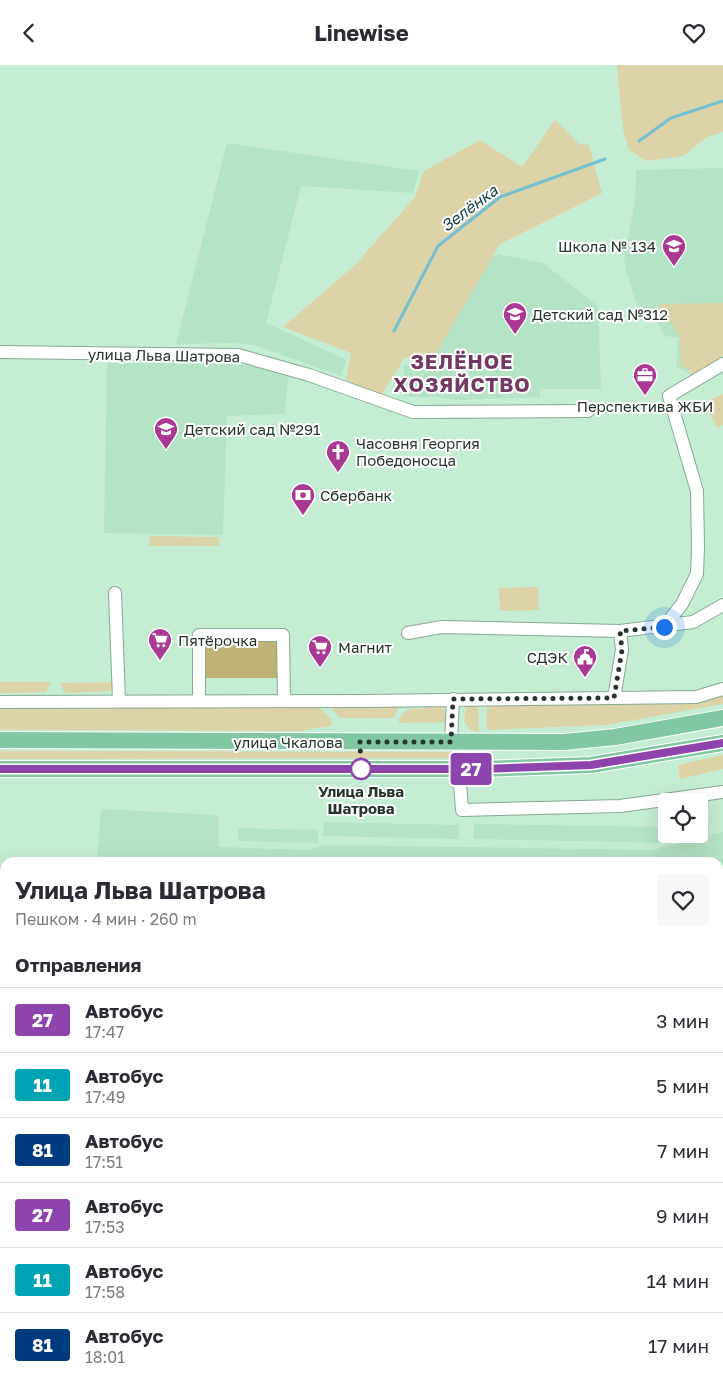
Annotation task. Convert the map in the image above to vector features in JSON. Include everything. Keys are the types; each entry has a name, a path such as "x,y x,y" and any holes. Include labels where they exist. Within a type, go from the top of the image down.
{"main road":[{"name":"улица Чкалова","path":"0,740 564,742 615,737 723,717"},
{"name":"улица Чкалова","path":"0,769 459,769 591,765 723,743"}],"street":[{"name":"улица Льва Шатрова","path":"0,352 238,355 309,375 413,412 588,411"},
{"path":"664,627 682,603 696,574 698,547 697,491 669,396 723,363"},
{"path":"115,593 119,700"},
{"path":"408,633 442,627 620,631 693,622 723,605"},
{"path":"614,698 622,650 620,631"},
{"path":"199,700 199,635 283,635 284,700"},
{"path":"0,702 696,697 723,689"},
{"path":"451,742 453,699"},
{"path":"459,769 462,810 620,806 723,792"}],"shaded area":[{"path":"617,65 723,65 723,132 707,137 683,156 646,161 629,150 623,130"},
{"path":"555,120 579,144 589,145 602,193 500,244 433,359 405,357 381,396 346,380 351,353 283,327 355,265 415,197 424,171 480,140 522,167"},
{"path":"227,143 419,171 413,193 301,186 266,323 347,360 341,376 254,345 233,343 176,344"},
{"name":"Школа № 134","path":"723,168 723,358 693,376 676,366 678,338 665,336 655,317 638,309 627,274 624,260 635,201 636,170"},
{"name":"Детский сад №312","path":"499,254 543,263 598,306 601,389 540,389 540,397 456,400 436,397 404,397 404,365 413,365 474,261"},
{"path":"723,303 723,356 693,375 681,365 680,336 658,304"},
{"name":"Детский сад №291","path":"107,363 217,363 256,366 288,375 285,414 227,416 223,535 104,533"},
{"path":"723,394 723,425 717,428 705,402"},
{"path":"150,536 219,537 219,546 149,546"},
{"path":"538,587 539,610 500,611 499,588"},
{"path":"202,638 279,638 279,678 202,678"},
{"path":"0,682 51,682 46,692 0,693"},
{"path":"115,682 110,691 68,693 64,692 60,683"},
{"path":"723,693 723,704 606,725 487,730 487,704 683,703"},
{"path":"327,703 401,704 393,718 340,718"},
{"path":"428,703 441,706 444,709 445,722 399,723 399,718 408,709 427,708"},
{"path":"472,703 478,703 479,732 470,730 464,721 466,707"},
{"path":"0,704 285,704 285,708 319,708 331,719 331,726 298,731 0,730"},
{"path":"0,751 478,752 478,758 0,759"},
{"path":"723,755 723,769 680,779 678,765"},
{"path":"101,809 218,815 219,847 310,850 324,845 654,850 681,843 708,843 708,836 723,832 723,857 97,857"},
{"path":"324,822 459,825 459,839 323,836"},
{"path":"474,824 658,827 658,843 474,839"},
{"path":"238,828 318,830 318,843 238,841"}],"waterway":[{"name":"Зелёнка","path":"639,141 671,118 723,101"},
{"name":"Зелёнка","path":"394,331 438,246 500,197 605,159"}],"bus line":[{"name":"27","path":"0,769 483,769 591,765 700,749 723,743"}],"place":[{"name":"Школа № 134","path":"674,267"},
{"name":"Детский сад №312","path":"515,335"},
{"name":"Перспектива ЖБИ","path":"645,396"},
{"name":"Детский сад №291","path":"166,450"},
{"name":"Часовня Георгия Победоносца","path":"338,473"},
{"name":"Сбербанк","path":"303,516"},
{"name":"Пятёрочка","path":"160,661"},
{"name":"Магнит","path":"320,668"},
{"name":"СДЭК","path":"585,678"},
{"name":"Улица Льва Шатрова","path":"361,769"}],"district":[{"name":"ЗЕЛЁНОЕ ХОЗЯЙСТВО","path":"462,372"}],"route":[{"path":"361,769 360,742 451,742 453,699 614,698 622,650 620,631 664,627"}]}
